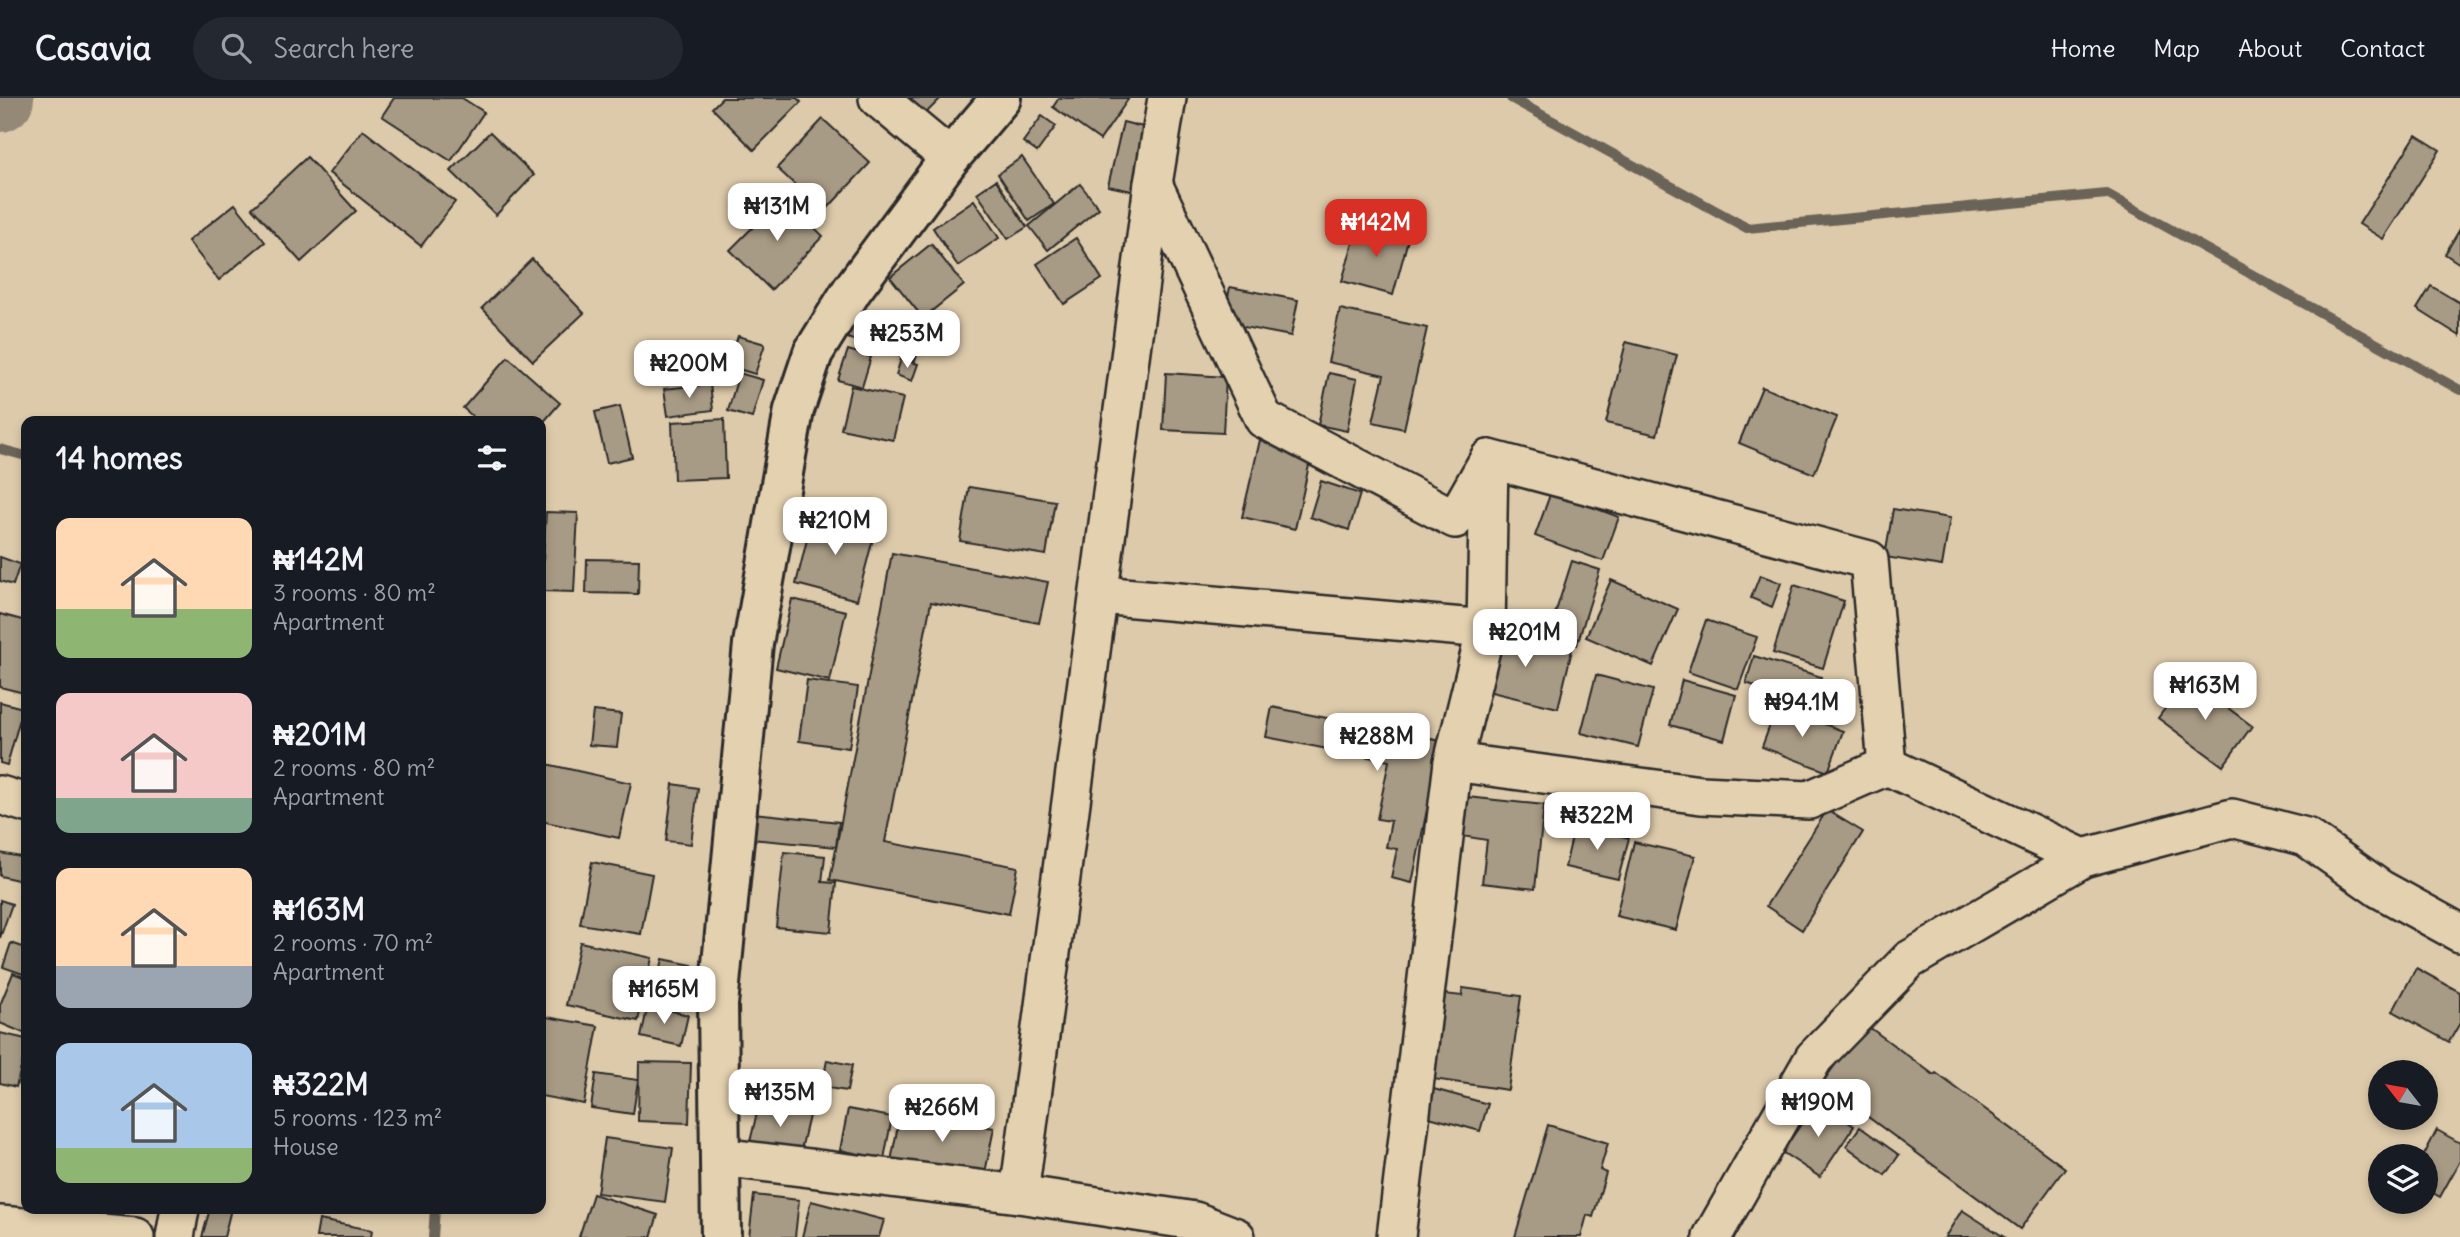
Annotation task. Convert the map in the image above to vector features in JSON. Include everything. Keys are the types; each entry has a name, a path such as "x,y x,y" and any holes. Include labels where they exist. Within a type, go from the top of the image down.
{"street":[{"path":"878,98 950,158"},
{"path":"721,1237 718,1005 752,658 794,410 813,353 852,290 950,158 1001,98"},
{"path":"1019,1194 1153,184 1167,98"},
{"path":"1153,184 1264,419 1455,519 1489,459"},
{"path":"1395,1237 1452,762 1486,629 1489,459"},
{"path":"1489,459 1869,560 1887,765"},
{"path":"1100,595 1486,629"},
{"path":"1452,762 1701,795 1809,800 1887,765 2083,858"},
{"path":"0,795 21,801"},
{"path":"1712,1237 1814,1058 1909,960 2083,858 2232,818 2306,837 2380,889 2460,933"},
{"path":"720,1157 1019,1194 1195,1221 1236,1237"},
{"path":"175,1237 179,1214"},
{"path":"0,1224 135,1237"}],"building":[{"path":"394,98 462,98 484,112 451,161 382,116"},
{"path":"722,98 797,98 801,102 754,150 712,108"},
{"path":"907,98 941,98 924,115"},
{"path":"1059,98 1129,98 1100,140 1053,107"},
{"path":"1042,116 1056,126 1037,152 1023,142"},
{"path":"823,119 870,163 824,212 777,168"},
{"path":"1123,122 1147,128 1132,191 1108,186"},
{"path":"363,130 455,202 421,246 329,173"},
{"path":"490,132 534,175 496,215 451,171"},
{"path":"2416,135 2440,150 2383,239 2359,224"},
{"path":"307,157 356,211 301,262 252,208"},
{"path":"1022,157 1054,204 1029,221 998,174"},
{"path":"996,180 1027,227 1008,239 977,193"},
{"path":"1080,184 1099,208 1048,250 1029,226"},
{"path":"783,197 823,236 771,290 730,250"},
{"path":"974,200 999,238 958,266 933,228"},
{"path":"235,204 265,242 219,280 188,241"},
{"path":"1359,222 1409,236 1393,295 1342,281"},
{"path":"2460,229 2460,264 2445,254"},
{"path":"1076,238 1102,279 1064,304 1037,264"},
{"path":"931,244 964,285 923,318 890,277"},
{"path":"532,259 584,313 533,361 482,308"},
{"path":"2431,286 2460,303 2460,336 2417,309"},
{"path":"1230,287 1298,300 1291,336 1223,323"},
{"path":"1340,309 1427,328 1404,429 1373,422 1384,375 1328,362"},
{"path":"900,311 929,320 915,361 847,338 855,315 895,329"},
{"path":"738,336 765,344 755,374 728,366"},
{"path":"1626,342 1677,355 1657,435 1606,423"},
{"path":"848,350 871,357 862,387 838,380"},
{"path":"508,357 560,403 546,419 546,416 472,416 463,408"},
{"path":"901,359 918,364 912,381 896,375"},
{"path":"739,373 763,380 752,418 728,411"},
{"path":"1166,373 1226,377 1223,433 1163,430"},
{"path":"1329,373 1357,379 1347,431 1318,425"},
{"path":"710,384 713,410 668,416 664,389"},
{"path":"851,386 903,398 893,440 841,429"},
{"path":"1762,387 1837,417 1814,474 1739,443"},
{"path":"620,406 632,457 607,463 595,412"},
{"path":"724,419 726,478 674,480 672,422"},
{"path":"1260,440 1312,452 1295,529 1242,517"},
{"path":"1321,481 1360,494 1349,530 1310,517"},
{"path":"969,487 1055,501 1046,555 960,541"},
{"path":"1551,492 1619,517 1603,561 1535,536"},
{"path":"1893,509 1950,518 1942,566 1885,557"},
{"path":"546,512 578,513 574,592 546,591"},
{"path":"813,515 875,531 857,600 796,584"},
{"path":"892,553 1048,582 1039,623 931,602 885,842 1018,867 1009,914 830,880"},
{"path":"0,557 20,564 13,585 0,581"},
{"path":"587,559 639,560 638,594 586,593"},
{"path":"1572,561 1600,570 1577,645 1548,636"},
{"path":"1760,575 1781,583 1772,607 1751,598"},
{"path":"1611,580 1678,609 1653,666 1586,637"},
{"path":"1794,585 1844,601 1823,668 1773,653"},
{"path":"792,599 846,611 830,681 776,668"},
{"path":"0,614 21,620 21,692 0,687"},
{"path":"1706,620 1757,637 1738,689 1688,672"},
{"path":"1493,630 1572,650 1558,708 1479,689"},
{"path":"1754,656 1821,677 1812,705 1746,683"},
{"path":"1596,675 1653,690 1638,747 1581,733"},
{"path":"2188,678 2252,726 2223,766 2158,718"},
{"path":"807,680 858,687 849,748 799,741"},
{"path":"1682,680 1736,695 1724,740 1670,725"},
{"path":"0,702 21,707 21,715 7,765 0,763"},
{"path":"1777,706 1843,731 1828,772 1762,747"},
{"path":"1272,707 1441,741 1412,883 1391,878 1397,849 1386,847 1391,821 1377,819 1389,761 1266,737"},
{"path":"593,711 621,714 617,747 589,745"},
{"path":"546,764 631,783 619,838 546,822"},
{"path":"673,784 698,788 691,844 666,841"},
{"path":"1467,797 1544,805 1535,889 1482,883 1487,840 1462,836"},
{"path":"1827,810 1863,832 1802,930 1766,906"},
{"path":"753,813 839,822 836,847 751,839"},
{"path":"1575,824 1629,838 1618,879 1565,867"},
{"path":"1634,842 1695,856 1676,930 1616,916"},
{"path":"784,852 825,856 822,882 836,883 831,932 776,927"},
{"path":"0,853 21,857 21,881 0,876"},
{"path":"592,862 652,874 641,934 580,924"},
{"path":"0,900 12,904 0,938"},
{"path":"580,942 652,958 638,1021 566,1005"},
{"path":"11,943 21,946 21,973 3,967"},
{"path":"663,959 692,965 682,1007 653,1001"},
{"path":"2416,968 2460,992 2460,1023 2449,1042 2393,1011"},
{"path":"13,973 21,976 21,1032 0,1023 0,1005"},
{"path":"1463,988 1521,996 1508,1090 1433,1079 1445,994 1462,996"},
{"path":"648,1005 688,1015 681,1046 641,1037"},
{"path":"546,1017 598,1026 584,1104 546,1097"},
{"path":"1865,1024 2065,1168 2020,1229 1822,1083"},
{"path":"0,1033 21,1038 21,1068 16,1087 0,1083"},
{"path":"827,1060 852,1065 847,1091 822,1087"},
{"path":"639,1062 691,1063 689,1123 638,1121"},
{"path":"596,1074 638,1080 633,1114 591,1108"},
{"path":"1430,1088 1488,1104 1480,1131 1422,1115"},
{"path":"1817,1101 1854,1126 1820,1177 1782,1152"},
{"path":"759,1104 809,1116 800,1154 750,1142"},
{"path":"848,1109 892,1117 884,1159 840,1150"},
{"path":"901,1110 994,1128 984,1178 891,1161"},
{"path":"1548,1125 1608,1143 1600,1170 1606,1173 1593,1217 1587,1215 1581,1237 1515,1237"},
{"path":"1860,1127 1899,1155 1885,1175 1846,1146"},
{"path":"2437,1130 2460,1143 2460,1161 2440,1197 2438,1144 2430,1144"},
{"path":"605,1138 673,1148 665,1202 597,1193"},
{"path":"593,1194 658,1215 651,1237 579,1237"},
{"path":"754,1195 799,1200 795,1237 749,1237"},
{"path":"811,1201 884,1220 879,1237 802,1237"},
{"path":"1962,1210 2004,1237 1945,1237"},
{"path":"209,1214 230,1214 224,1237 202,1237"},
{"path":"319,1220 372,1230 371,1237 316,1237"}],"waterway":[{"path":"1511,98 1747,228 2107,194 2460,390"},
{"path":"0,449 21,455"},
{"path":"433,1237 435,1214"}]}
